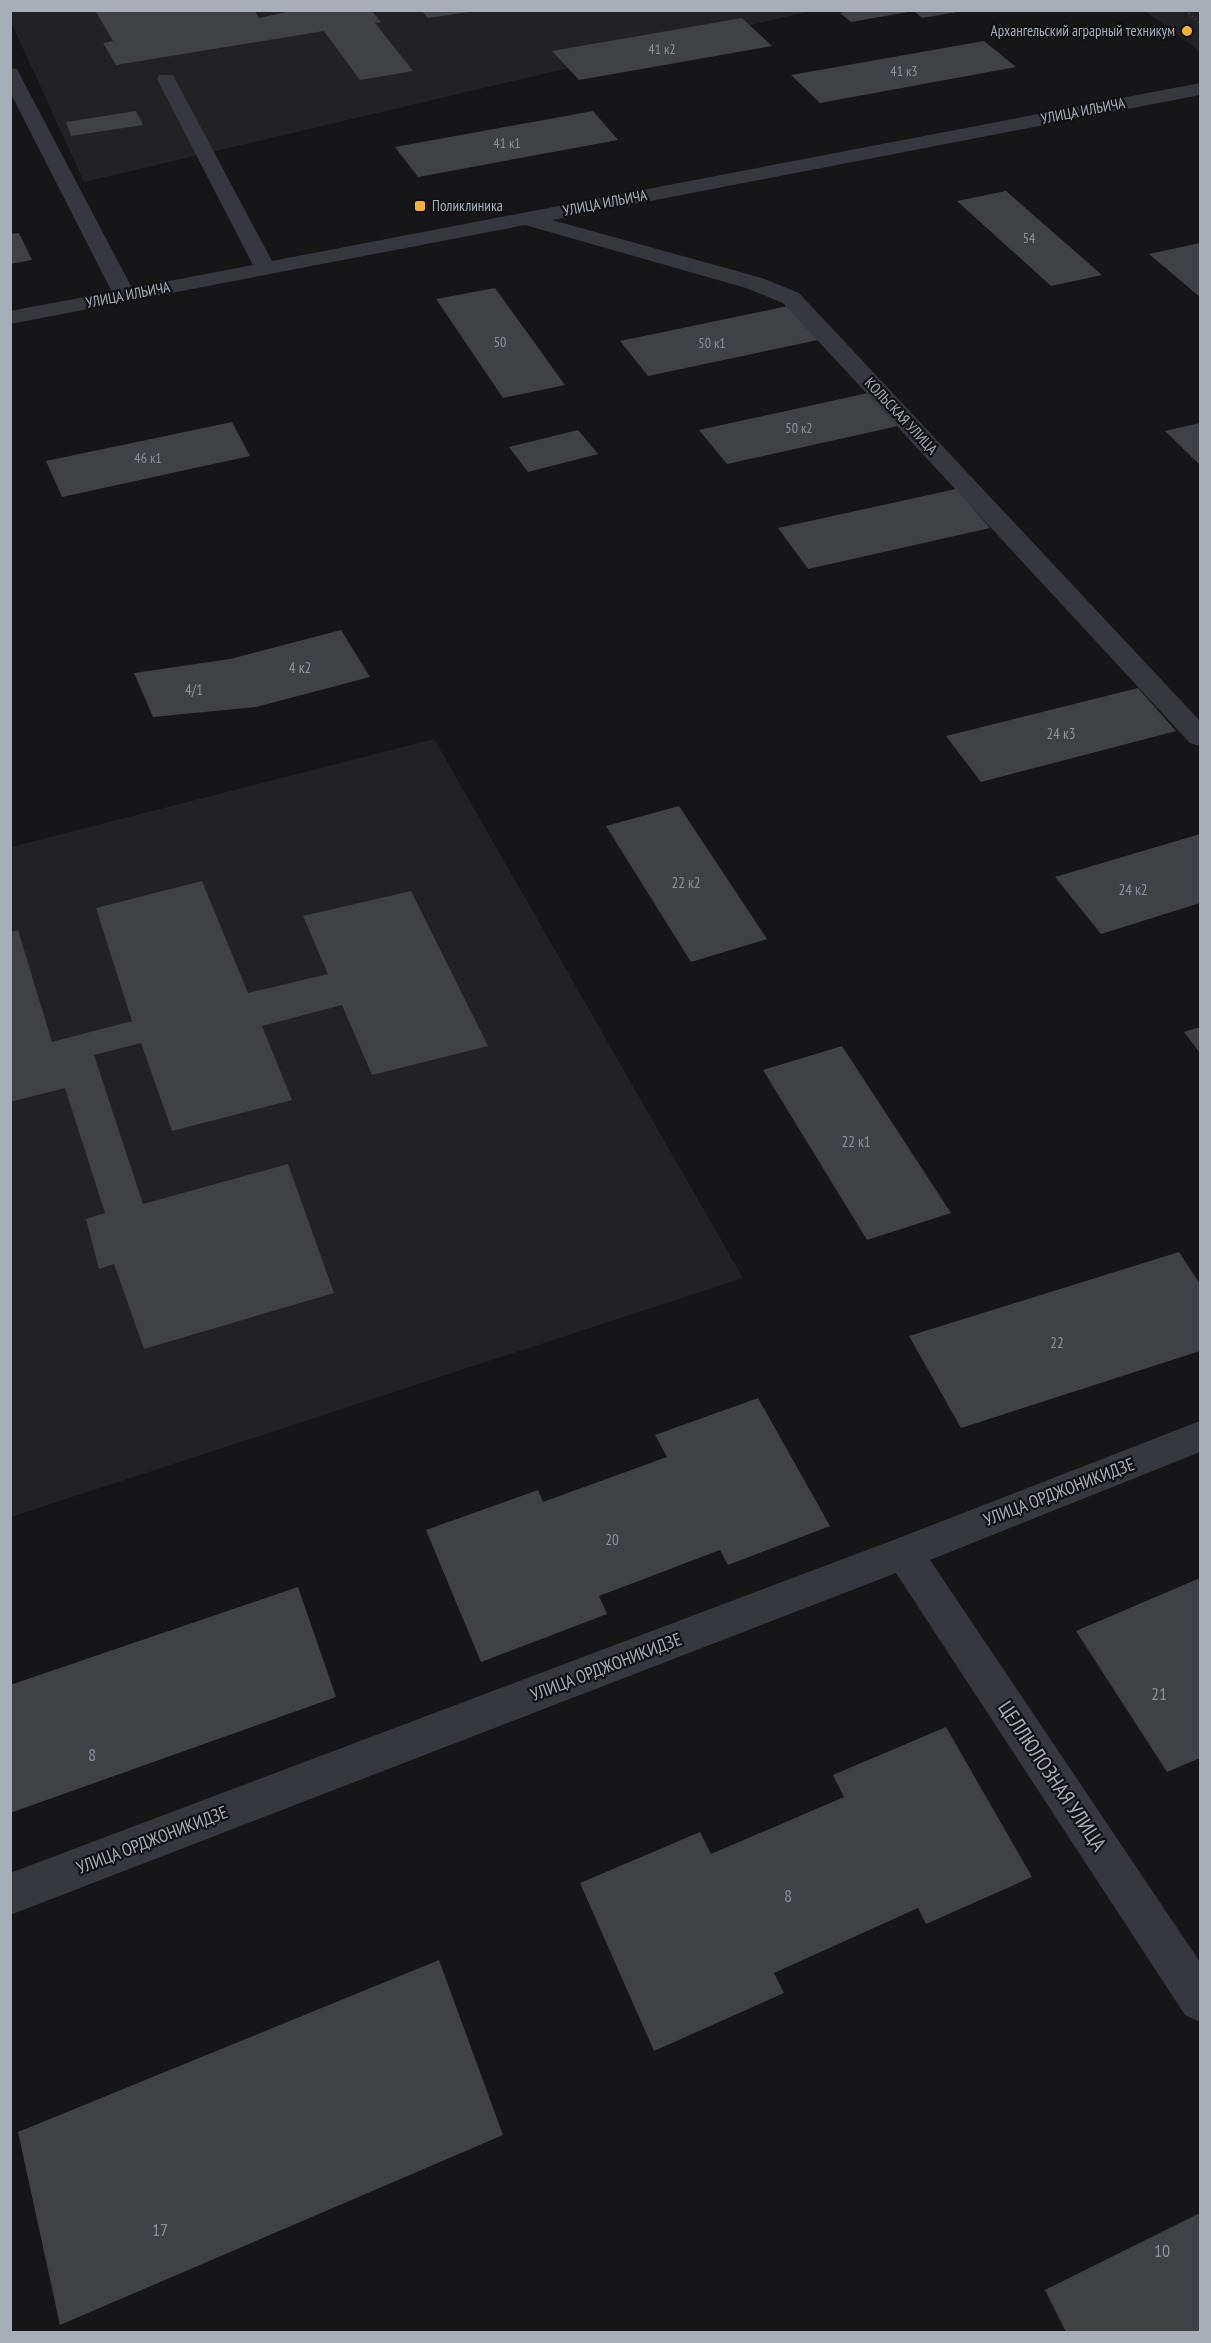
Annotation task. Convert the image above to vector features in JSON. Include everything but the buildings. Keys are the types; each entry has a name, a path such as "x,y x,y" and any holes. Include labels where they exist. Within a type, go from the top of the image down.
{"street":[{"path":"10,73 19,108 125,296"},
{"path":"166,79 266,269"},
{"name":"УЛИЦА ИЛЬИЧА","path":"10,318 1200,89"},
{"name":"КОЛЬСКАЯ УЛИЦА","path":"525,219 754,283 791,298 1200,737"},
{"name":"УЛИЦА ОРДЖОНИКИДЗЕ","path":"10,1894 904,1553 1200,1436"},
{"name":"ЦЕЛЛЮЛОЗНАЯ УЛИЦА","path":"904,1553 1200,2000"}],"path":[{"path":"1185,10 1200,23"}],"shaded area":[{"path":"10,11 811,11 84,182 11,22"},
{"name":"Архангельский аграрный техникум","path":"1145,11 1200,11 1200,51"},
{"path":"434,739 743,1278 11,1517 11,847"}],"place":[{"name":"Архангельский аграрный техникум","path":"1187,31"},
{"name":"Поликлиника","path":"420,206"}]}
